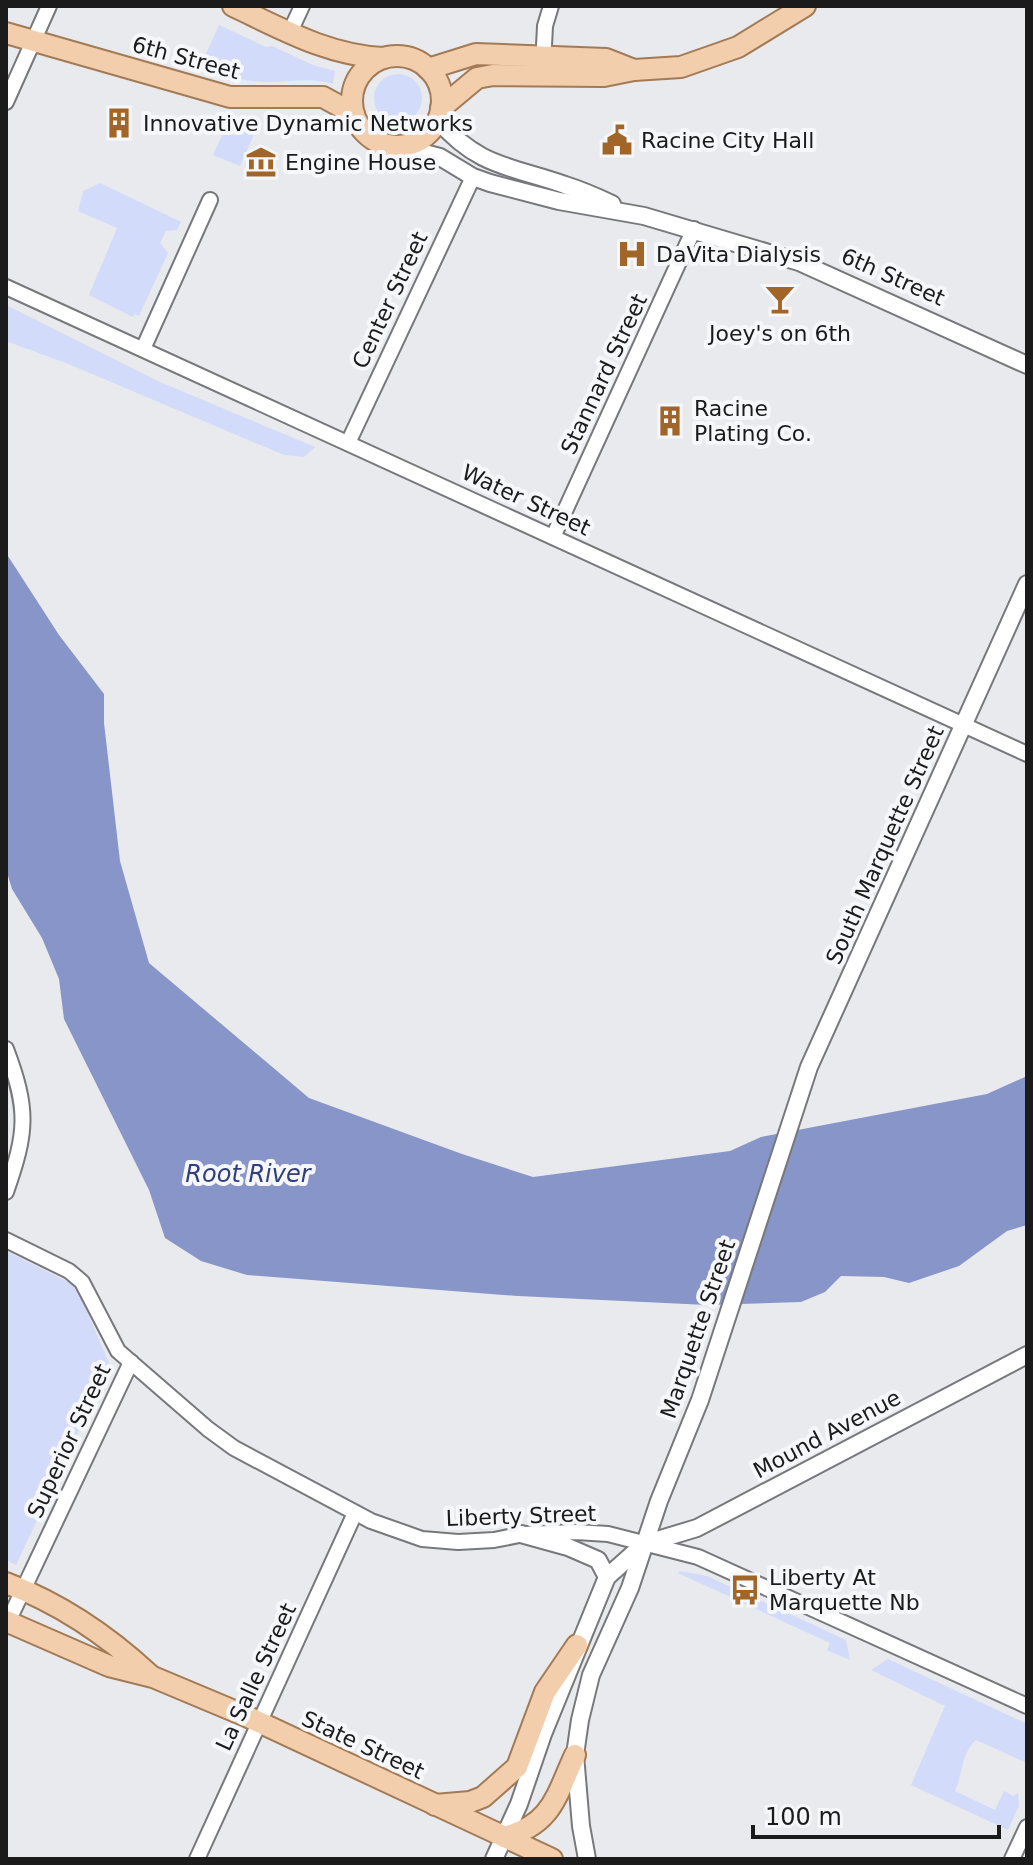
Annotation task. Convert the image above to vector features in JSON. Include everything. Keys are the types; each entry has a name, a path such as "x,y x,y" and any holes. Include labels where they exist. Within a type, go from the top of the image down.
{"main road":[{"path":"233,6 328,49 362,57 398,56 411,59 428,69 439,87 440,114"},
{"path":"428,69 476,54 604,76 634,70 666,70 710,59 738,47 805,6"},
{"name":"6th Street","path":"6,33 230,97 323,97 354,114"},
{"path":"383,58 359,77 352,95 354,114 370,137 397,146 421,139 440,114 477,78 543,65"},
{"name":"State Street","path":"14,1586 40,1596 122,1649 153,1677"},
{"name":"State Street","path":"7,1623 109,1666 153,1677 552,1859"},
{"path":"434,1805 470,1802 483,1797 517,1767 545,1692 577,1645"},
{"path":"504,1837 530,1828 545,1815 575,1755"}],"street":[{"path":"6,102 49,6"},
{"path":"290,32 302,6"},
{"path":"543,65 545,26 551,6"},
{"name":"6th Street","path":"440,114 458,141 480,157 564,184 644,216"},
{"name":"6th Street","path":"397,146 440,157 473,177 559,201 644,216 694,229 799,262 1027,365"},
{"name":"Center Street","path":"348,443 473,177"},
{"path":"143,349 210,200"},
{"name":"Stannard Street","path":"553,537 694,229"},
{"name":"Water Street","path":"6,287 1027,754"},
{"name":"South Marquette Street","path":"788,1127 809,1067 1027,584"},
{"path":"6,1049 21,1091 24,1117 19,1157 6,1192"},
{"name":"Marquette Street","path":"587,1859 575,1755 591,1675 630,1588 700,1400 788,1127"},
{"name":"Liberty Street","path":"6,1240 69,1271 82,1282 118,1351 208,1429 234,1448 387,1529 440,1541 480,1542 521,1534 608,1534 698,1557 1027,1706"},
{"name":"Mound Avenue","path":"644,1544 697,1528 1027,1355"},
{"name":"Superior Street","path":"7,1623 14,1586 131,1362"},
{"name":"La Salle Street","path":"197,1859 355,1513"},
{"path":"521,1534 568,1547 598,1560 607,1577"},
{"name":"Marquette Street","path":"494,1859 519,1804 577,1645 607,1577 644,1544"},
{"path":"1012,1859 1027,1827"}],"shaded area":[{"path":"219,25 266,47 272,46 313,65 335,71 333,84 309,80 251,81 200,67"},
{"path":"398,74 415,81 422,98 415,115 398,122 381,115 374,98 381,81"},
{"path":"229,120 256,130 240,166 213,155"},
{"path":"100,183 181,222 177,230 166,231 160,243 168,253 139,316 134,314 133,317 89,295 117,228 78,211 83,191"},
{"path":"6,305 160,382 315,447 304,457 284,455 71,365 6,341"},
{"path":"6,1251 72,1284 110,1365 16,1565 6,1560"},
{"path":"678,1573 707,1576 846,1640 850,1660 827,1650 830,1643"},
{"path":"888,1659 1027,1724 1027,1763 976,1740 965,1757 955,1791 995,1810 1004,1791 1013,1796 1018,1793 1019,1806 1008,1830 911,1785 945,1706 871,1670"}],"water":[{"name":"Root River","path":"6,553 59,635 104,694 104,723 120,861 149,963 309,1098 533,1177 730,1151 761,1137 987,1094 1027,1076 1027,1225 1007,1231 959,1266 909,1283 884,1277 841,1276 825,1292 801,1302 707,1305 518,1296 247,1275 201,1261 165,1238 149,1190 64,1019 59,979 42,938 12,889 6,869"}],"place":[{"name":"Innovative Dynamic Networks","path":"119,123"},
{"name":"Racine City Hall","path":"617,140"},
{"name":"Engine House","path":"261,162"},
{"name":"DaVita Dialysis","path":"632,254"},
{"name":"Joey's on 6th","path":"780,299"},
{"name":"Racine Plating Co.","path":"670,421"},
{"name":"Liberty At Marquette Nb","path":"745,1590"}]}
